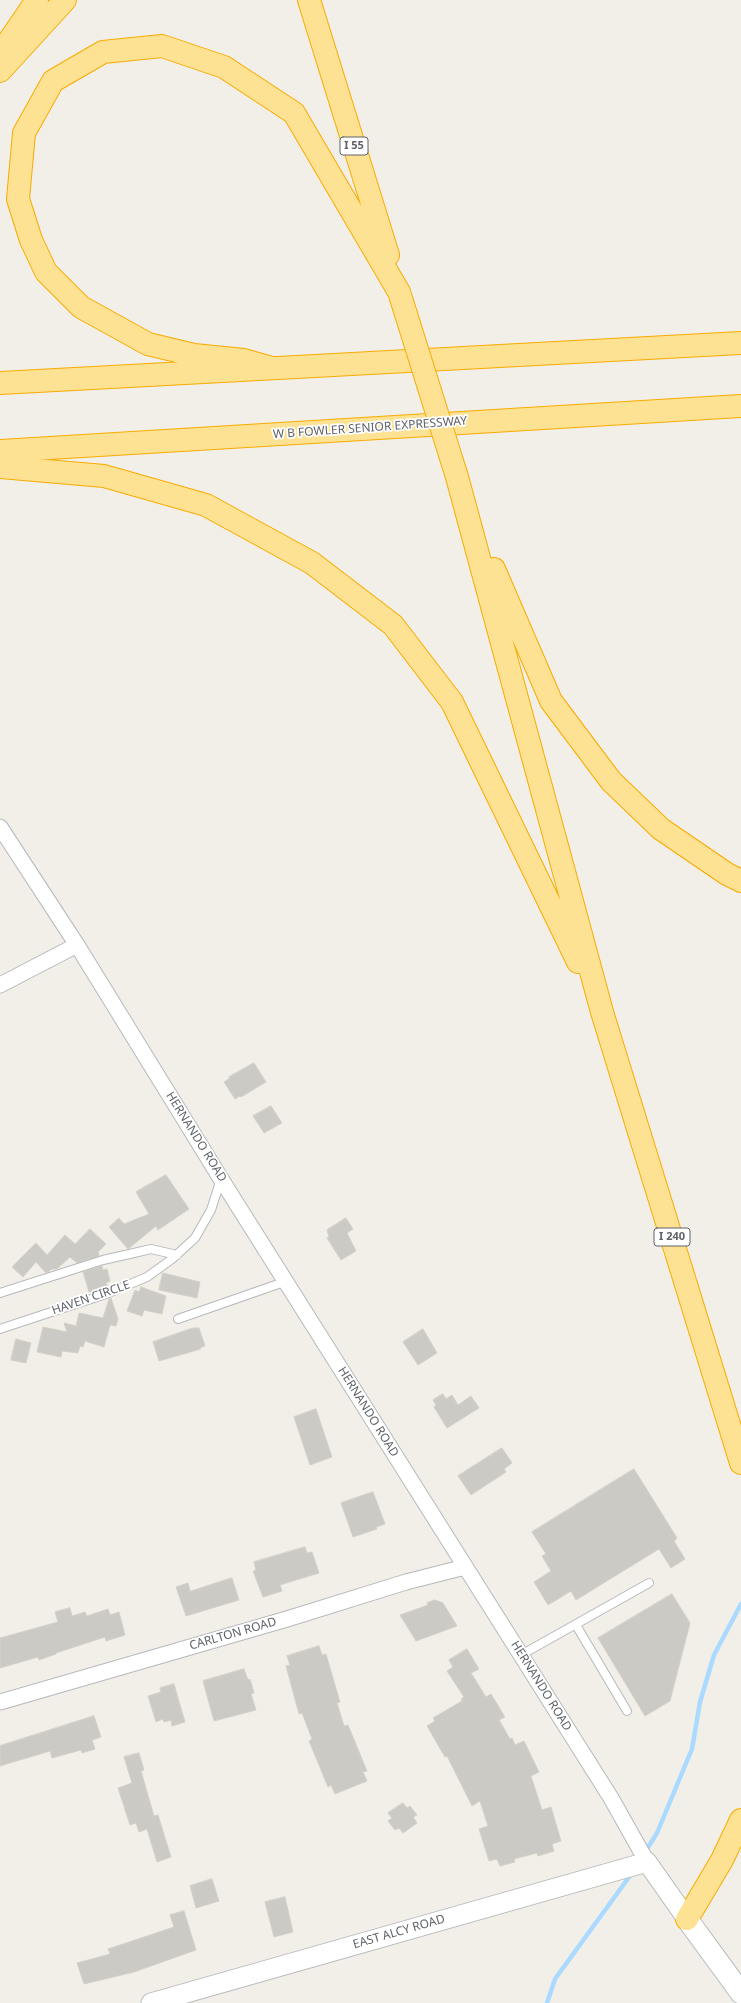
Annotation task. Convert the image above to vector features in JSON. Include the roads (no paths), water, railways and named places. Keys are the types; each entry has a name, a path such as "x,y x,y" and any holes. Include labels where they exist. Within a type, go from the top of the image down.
{"highway":[{"path":"0,54 37,0"},
{"path":"0,71 65,0"},
{"name":"I 55","path":"309,0 459,487"},
{"path":"272,368 244,360 194,356 148,344 81,307 46,272 32,240 18,199 24,132 53,81 103,52 162,46 224,68 294,113 400,294"},
{"path":"0,383 741,343"},
{"name":"W B FOWLER SENIOR EXPRESSWAY","path":"0,451 741,406"},
{"path":"0,467 104,476 206,505 312,563 393,625 452,702 519,836 602,1012"},
{"path":"459,487 550,702 611,781 661,829 726,874 741,881"},
{"path":"459,487 602,1012"},
{"name":"I 240","path":"602,1012 741,1463"},
{"path":"687,1919 722,1860 741,1820"}],"main road":[{"name":"HERNANDO ROAD","path":"687,1919 741,1993"}],"street":[{"name":"HERNANDO ROAD","path":"0,826 77,945 221,1179 287,1281 611,1798 647,1862 687,1919"},
{"path":"0,985 77,945"},
{"name":"CARLTON ROAD","path":"0,1702 287,1619 406,1582 465,1566"},
{"name":"EAST ALCY ROAD","path":"150,2003 647,1862"}],"lane":[{"name":"HAVEN CIRCLE","path":"0,1329 106,1294 147,1277 177,1255 195,1238 211,1210 221,1179"},
{"path":"0,1293 103,1260 151,1249 177,1255"},
{"path":"178,1319 287,1281"},
{"path":"521,1655 649,1584"},
{"path":"576,1625 627,1711"}],"waterway":[{"path":"645,1852 657,1833 692,1749 700,1702 714,1655 741,1604"},
{"path":"547,2003 555,1979 632,1873"}]}
